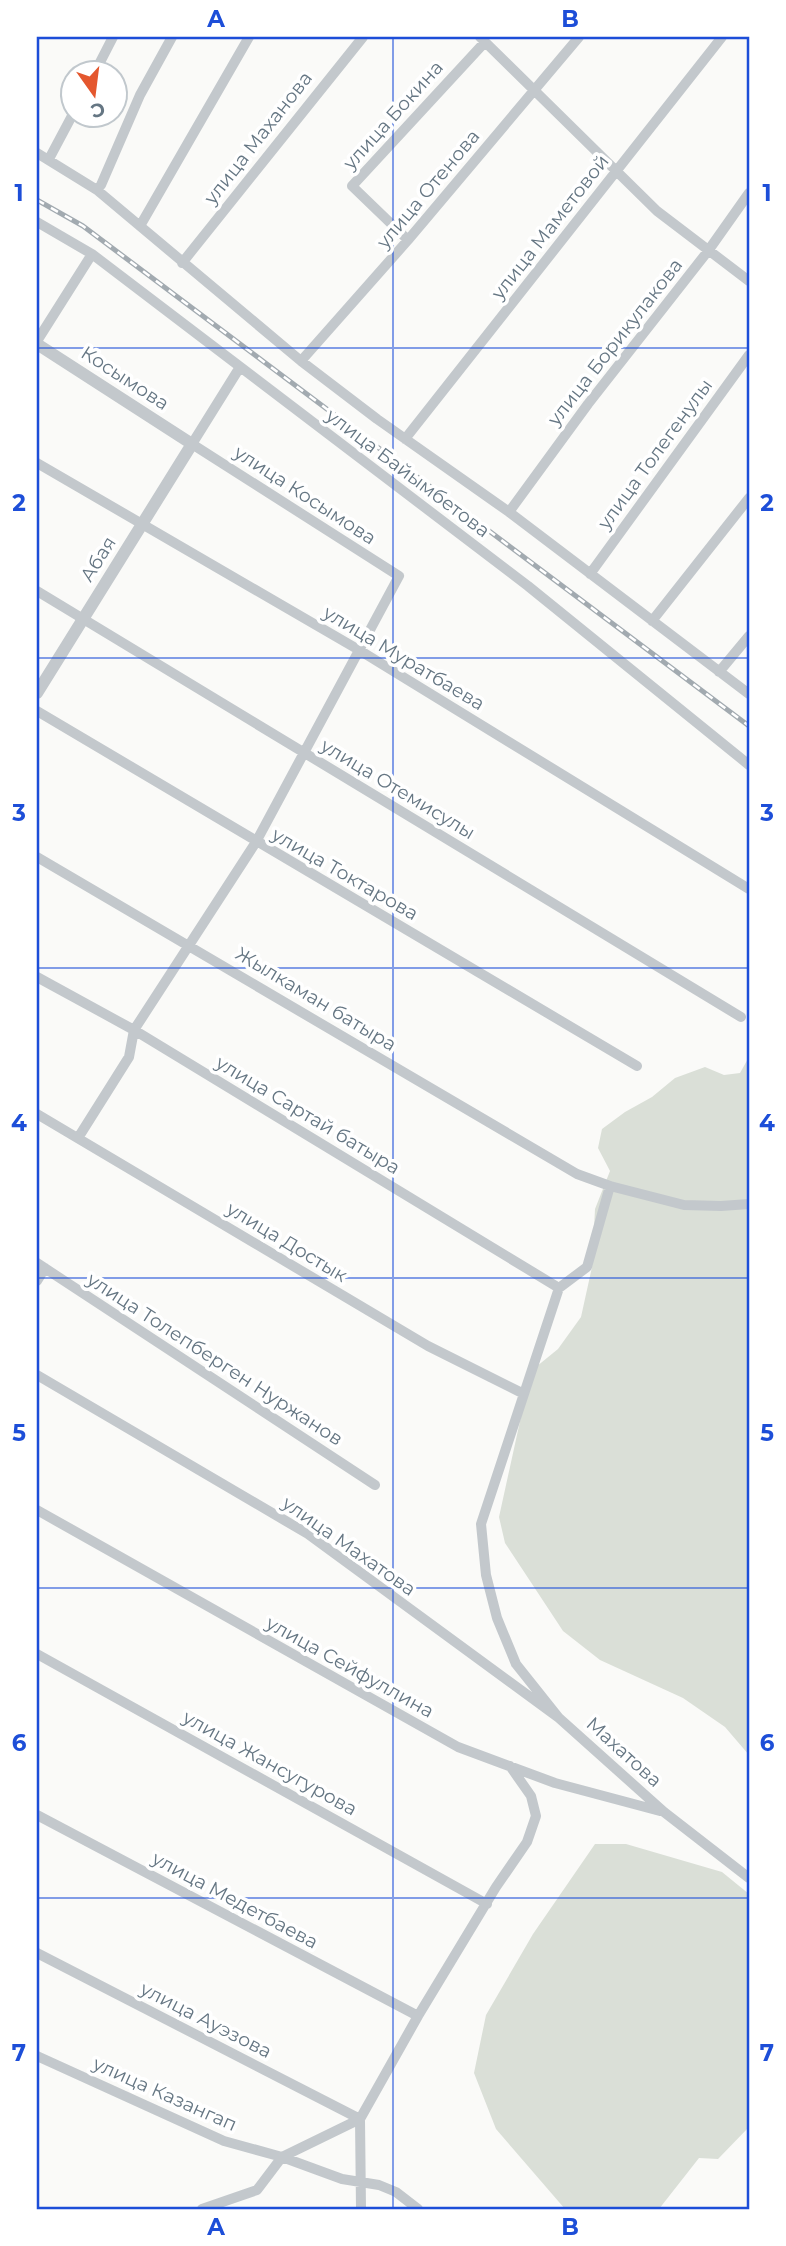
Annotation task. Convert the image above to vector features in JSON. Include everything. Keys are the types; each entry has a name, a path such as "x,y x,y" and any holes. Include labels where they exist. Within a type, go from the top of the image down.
{"street":[{"path":"101,60 113,37"},
{"path":"97,190 102,185 140,95 172,37"},
{"path":"140,226 250,37"},
{"name":"улица Маханова","path":"182,263 363,37"},
{"name":"улица Отенова","path":"301,361 408,240 579,37"},
{"name":"улица Маметовой","path":"405,439 722,37"},
{"path":"482,39 657,211 749,281"},
{"name":"улица Бокина","path":"408,240 352,186 482,39"},
{"path":"49,159 64,130"},
{"path":"37,153 97,190 301,361 509,512 749,694"},
{"name":"улица Борикулакова","path":"509,512 588,404 708,251 749,193"},
{"name":"улица Байымбетова","path":"37,222 92,254 528,586 749,765"},
{"path":"37,342 92,254"},
{"name":"Косымова","path":"37,342 192,444"},
{"name":"улица Толегенулы","path":"590,574 749,355"},
{"path":"192,444 240,367"},
{"name":"Абая","path":"37,693 192,444"},
{"name":"улица Косымова","path":"192,444 399,576 359,650"},
{"name":"улица Муратбаева","path":"37,463 359,650 749,889"},
{"path":"652,621 749,498"},
{"name":"улица Отемисулы","path":"37,591 741,1017"},
{"path":"719,672 749,636"},
{"path":"78,1138 129,1057 134,1030 256,842 359,650"},
{"name":"улица Токтарова","path":"37,711 637,1066"},
{"name":"Жылкаман батыра","path":"37,856 577,1174 610,1186 684,1205 749,1204"},
{"name":"улица Сартай батыра","path":"37,977 134,1030 559,1288"},
{"name":"улица Достык","path":"37,1114 428,1346 524,1394"},
{"path":"559,1718 516,1664 498,1618 486,1575 481,1524 559,1288 587,1267 610,1186"},
{"path":"37,1282 41,1265"},
{"name":"улица Толепберген Нуржанов","path":"41,1265 375,1485"},
{"name":"улица Махатова","path":"37,1376 307,1534 559,1718"},
{"name":"улица Сейфуллина","path":"37,1510 458,1747 555,1783 664,1812"},
{"name":"улица Жансугурова","path":"37,1654 487,1904"},
{"name":"Махатова","path":"559,1718 664,1812 749,1878"},
{"path":"361,2209 360,2119 418,2016 527,1842 536,1816 531,1796 510,1766"},
{"name":"улица Медетбаева","path":"37,1815 418,2016"},
{"name":"улица Ауэзова","path":"37,1952 360,2119"},
{"name":"улица Казангап","path":"37,2056 224,2141 282,2157 342,2179 379,2185 396,2192 418,2209"},
{"path":"202,2209 257,2190 282,2157 360,2119"}],"shaded area":[{"path":"749,1057 749,1755 725,1727 683,1698 600,1660 563,1631 505,1543 499,1517 531,1371 558,1349 581,1317 592,1267 595,1209 610,1171 598,1148 602,1129 652,1097 675,1078 705,1067 724,1075 740,1073"},
{"path":"595,1844 626,1844 722,1872 749,1894 749,2127 718,2159 699,2158 659,2209 565,2209 496,2129 474,2073 486,2015 533,1934"}],"railway":[{"path":"37,200 83,226 749,726"}]}
